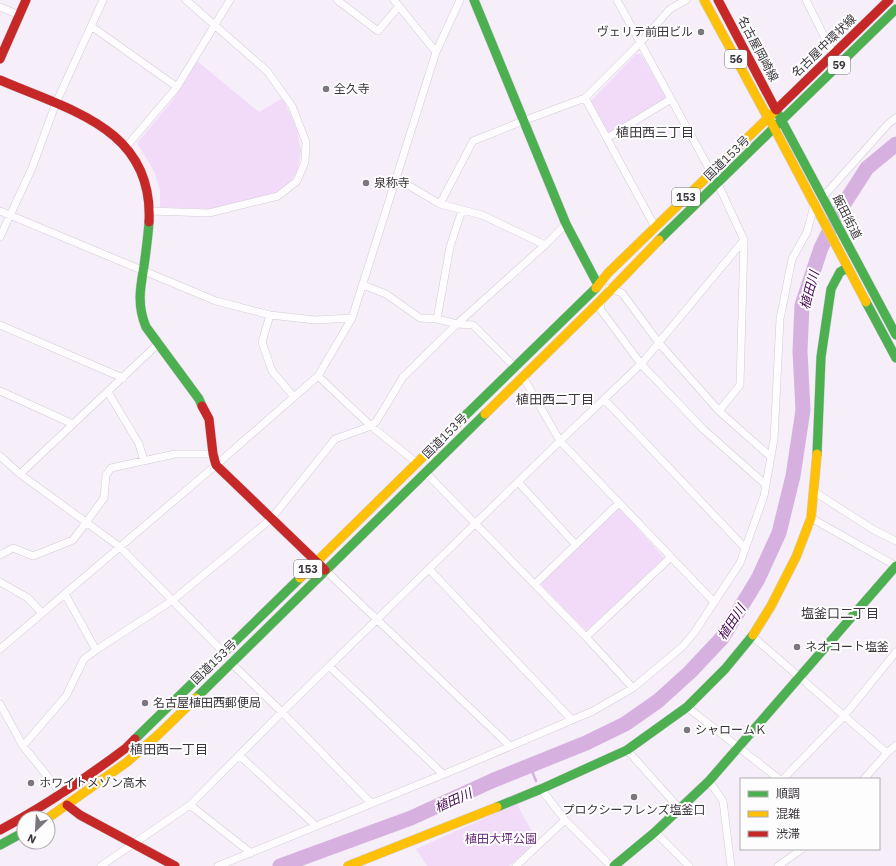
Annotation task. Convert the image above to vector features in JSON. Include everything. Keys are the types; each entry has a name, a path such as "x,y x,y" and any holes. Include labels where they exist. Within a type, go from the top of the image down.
{"main road":[{"path":"0,59 26,0"},
{"path":"474,0 566,224 598,285"},
{"name":"名古屋岡崎線","path":"704,0 774,128"},
{"name":"名古屋岡崎線","path":"718,0 776,110"},
{"name":"名古屋中環状線","path":"776,110 889,0"},
{"name":"名古屋中環状線","path":"782,120 896,9"},
{"path":"0,80 97,122 117,137 130,152 144,177 150,211 143,272 138,300 142,318 146,327 199,399 209,419 213,454 216,465 325,570"},
{"name":"国道153号","path":"0,830 39,809 126,748 418,463 598,285 608,273 776,110"},
{"name":"飯田街道","path":"776,110 896,335"},
{"name":"153","path":"774,128 782,120"},
{"path":"774,128 814,206"},
{"name":"国道153号","path":"56,813 127,762 159,734 774,128"},
{"name":"飯田街道","path":"814,206 896,358"},
{"path":"348,866 541,789 627,750 687,707 717,678 752,636 771,606 796,557 811,518 818,441 821,357 831,289 840,272 848,268"},
{"path":"614,866 655,832 709,781 740,748 896,566"},
{"path":"67,805 80,815 175,866"},
{"path":"0,845 16,836"}],"street":[{"path":"0,237 32,168 56,103 103,0"},
{"path":"150,211 209,213 278,196 297,181 305,162 306,142 292,106 267,71 186,0"},
{"path":"126,147 176,87 230,0"},
{"path":"337,0 378,31 397,3 436,52"},
{"path":"0,649 318,376 352,318 436,52 460,0"},
{"path":"617,0 711,172"},
{"path":"440,204 472,141 585,98 640,43 670,9 686,0"},
{"path":"806,0 833,54"},
{"path":"0,7 19,15"},
{"path":"91,26 176,87"},
{"path":"585,98 655,227"},
{"path":"607,138 670,99"},
{"path":"823,197 888,124 896,118"},
{"path":"396,178 440,204 482,216 545,245"},
{"path":"718,184 744,240 740,385 719,411"},
{"path":"218,866 593,711 633,688 682,647 694,633 740,563 764,496 774,440 780,319 792,260 807,232 814,206"},
{"path":"437,319 450,248 462,210"},
{"path":"0,211 143,272 216,301 270,315 315,320 352,318"},
{"path":"23,746 66,696 84,659 173,600 271,519 335,439 371,426 376,422 403,377 457,324 545,245 566,224"},
{"path":"101,866 190,805 329,666 641,364 744,240"},
{"path":"363,285 386,294 420,318 437,319 457,324 473,325 515,367"},
{"path":"766,485 703,430 641,364 601,310 598,285 622,294 659,343 719,411 771,457"},
{"path":"270,315 262,342 272,371 294,397"},
{"path":"0,325 123,378"},
{"path":"20,474 159,343"},
{"path":"318,376 371,426 418,463"},
{"path":"522,376 560,441 714,602"},
{"path":"0,391 74,424"},
{"path":"108,392 139,444 144,460"},
{"path":"604,399 745,548"},
{"path":"0,555 13,548 33,556 73,540 104,498 106,475 111,468 175,454 213,454"},
{"path":"0,456 20,474 120,547 224,653"},
{"path":"425,472 535,584 633,688"},
{"path":"518,482 576,545"},
{"path":"813,492 874,530 896,541"},
{"path":"535,584 619,503"},
{"path":"811,518 896,566"},
{"path":"586,637 671,556"},
{"path":"429,569 572,720"},
{"path":"325,570 510,746"},
{"path":"0,582 28,598 42,613"},
{"path":"65,594 96,650"},
{"path":"752,636 887,753"},
{"path":"784,778 844,716 896,652"},
{"path":"231,663 282,712 371,803"},
{"path":"329,666 443,774"},
{"path":"0,704 23,746 54,783 67,805"},
{"path":"687,707 778,778"},
{"path":"0,721 7,716"},
{"path":"865,778 896,745"},
{"path":"627,750 679,808"},
{"path":"240,755 316,826"},
{"path":"709,781 723,801 731,866"},
{"path":"541,789 565,820 611,866"},
{"path":"190,805 251,853"},
{"path":"516,866 565,820"},
{"path":"655,832 689,866"},
{"path":"778,866 801,850"}],"green space":[{"path":"636,54 641,54 666,98 608,133 590,102"},
{"path":"197,61 259,112 283,98 297,130 301,151 298,170 287,186 271,196 209,209 160,207 160,189 154,171 137,143 172,101"},
{"path":"619,507 664,558 586,631 541,584"},
{"name":"植田大坪公園","path":"517,804 537,841 509,866 427,866 416,849"}],"waterway":[{"name":"植田川","path":"280,866 411,818 494,780 586,743 625,724 658,701 690,672 722,638 758,579 779,533 793,476 803,410 800,351 802,305 821,248 840,210 867,168 896,144"},
{"path":"530,766 536,781"}],"traffic: fast":[{"path":"474,0 566,224 598,285"},
{"path":"782,120 896,9"},
{"path":"774,112 776,110 896,335"},
{"path":"659,240 782,120"},
{"path":"149,222 140,297 143,319 146,327 199,399 202,406"},
{"path":"817,454 821,357 831,289 840,272 847,268"},
{"path":"435,445 596,288"},
{"path":"866,302 896,358"},
{"path":"196,698 485,414"},
{"path":"614,866 655,832 709,781 896,566"},
{"path":"135,739 300,578"},
{"path":"497,807 627,750 687,707 725,669 753,635"},
{"path":"0,845 16,836"}],"traffic: slow":[{"path":"704,0 768,118"},
{"path":"596,288 608,273 774,112"},
{"path":"771,122 866,302"},
{"path":"485,414 601,300 659,240"},
{"path":"300,578 435,445"},
{"path":"753,635 771,606 796,557 811,518 817,454"},
{"path":"56,812 127,762 159,734 196,698"},
{"path":"348,866 497,807"}],"traffic: jam":[{"path":"0,59 26,0"},
{"path":"718,0 776,110 889,0"},
{"path":"0,80 79,113 102,127 122,144 138,164 147,190 149,222"},
{"path":"202,406 209,419 213,454 216,465 325,570"},
{"path":"0,830 80,781 126,748 135,739"},
{"path":"67,805 80,815 175,866"}],"place":[{"name":"ヴェリテ前田ビル","path":"701,32"},
{"name":"全久寺","path":"326,89"},
{"name":"泉称寺","path":"366,183"},
{"name":"ネオコート塩釜","path":"797,647"},
{"name":"名古屋植田西郵便局","path":"145,703"},
{"name":"シャロームＫ","path":"687,730"},
{"name":"ホワイトメゾン高木","path":"31,783"},
{"name":"プロクシーフレンズ塩釜口","path":"634,797"}],"district":[{"name":"植田西三丁目","path":"655,132"},
{"name":"植田西二丁目","path":"555,399"},
{"name":"塩釜口二丁目","path":"840,613"},
{"name":"植田西一丁目","path":"169,749"}]}
